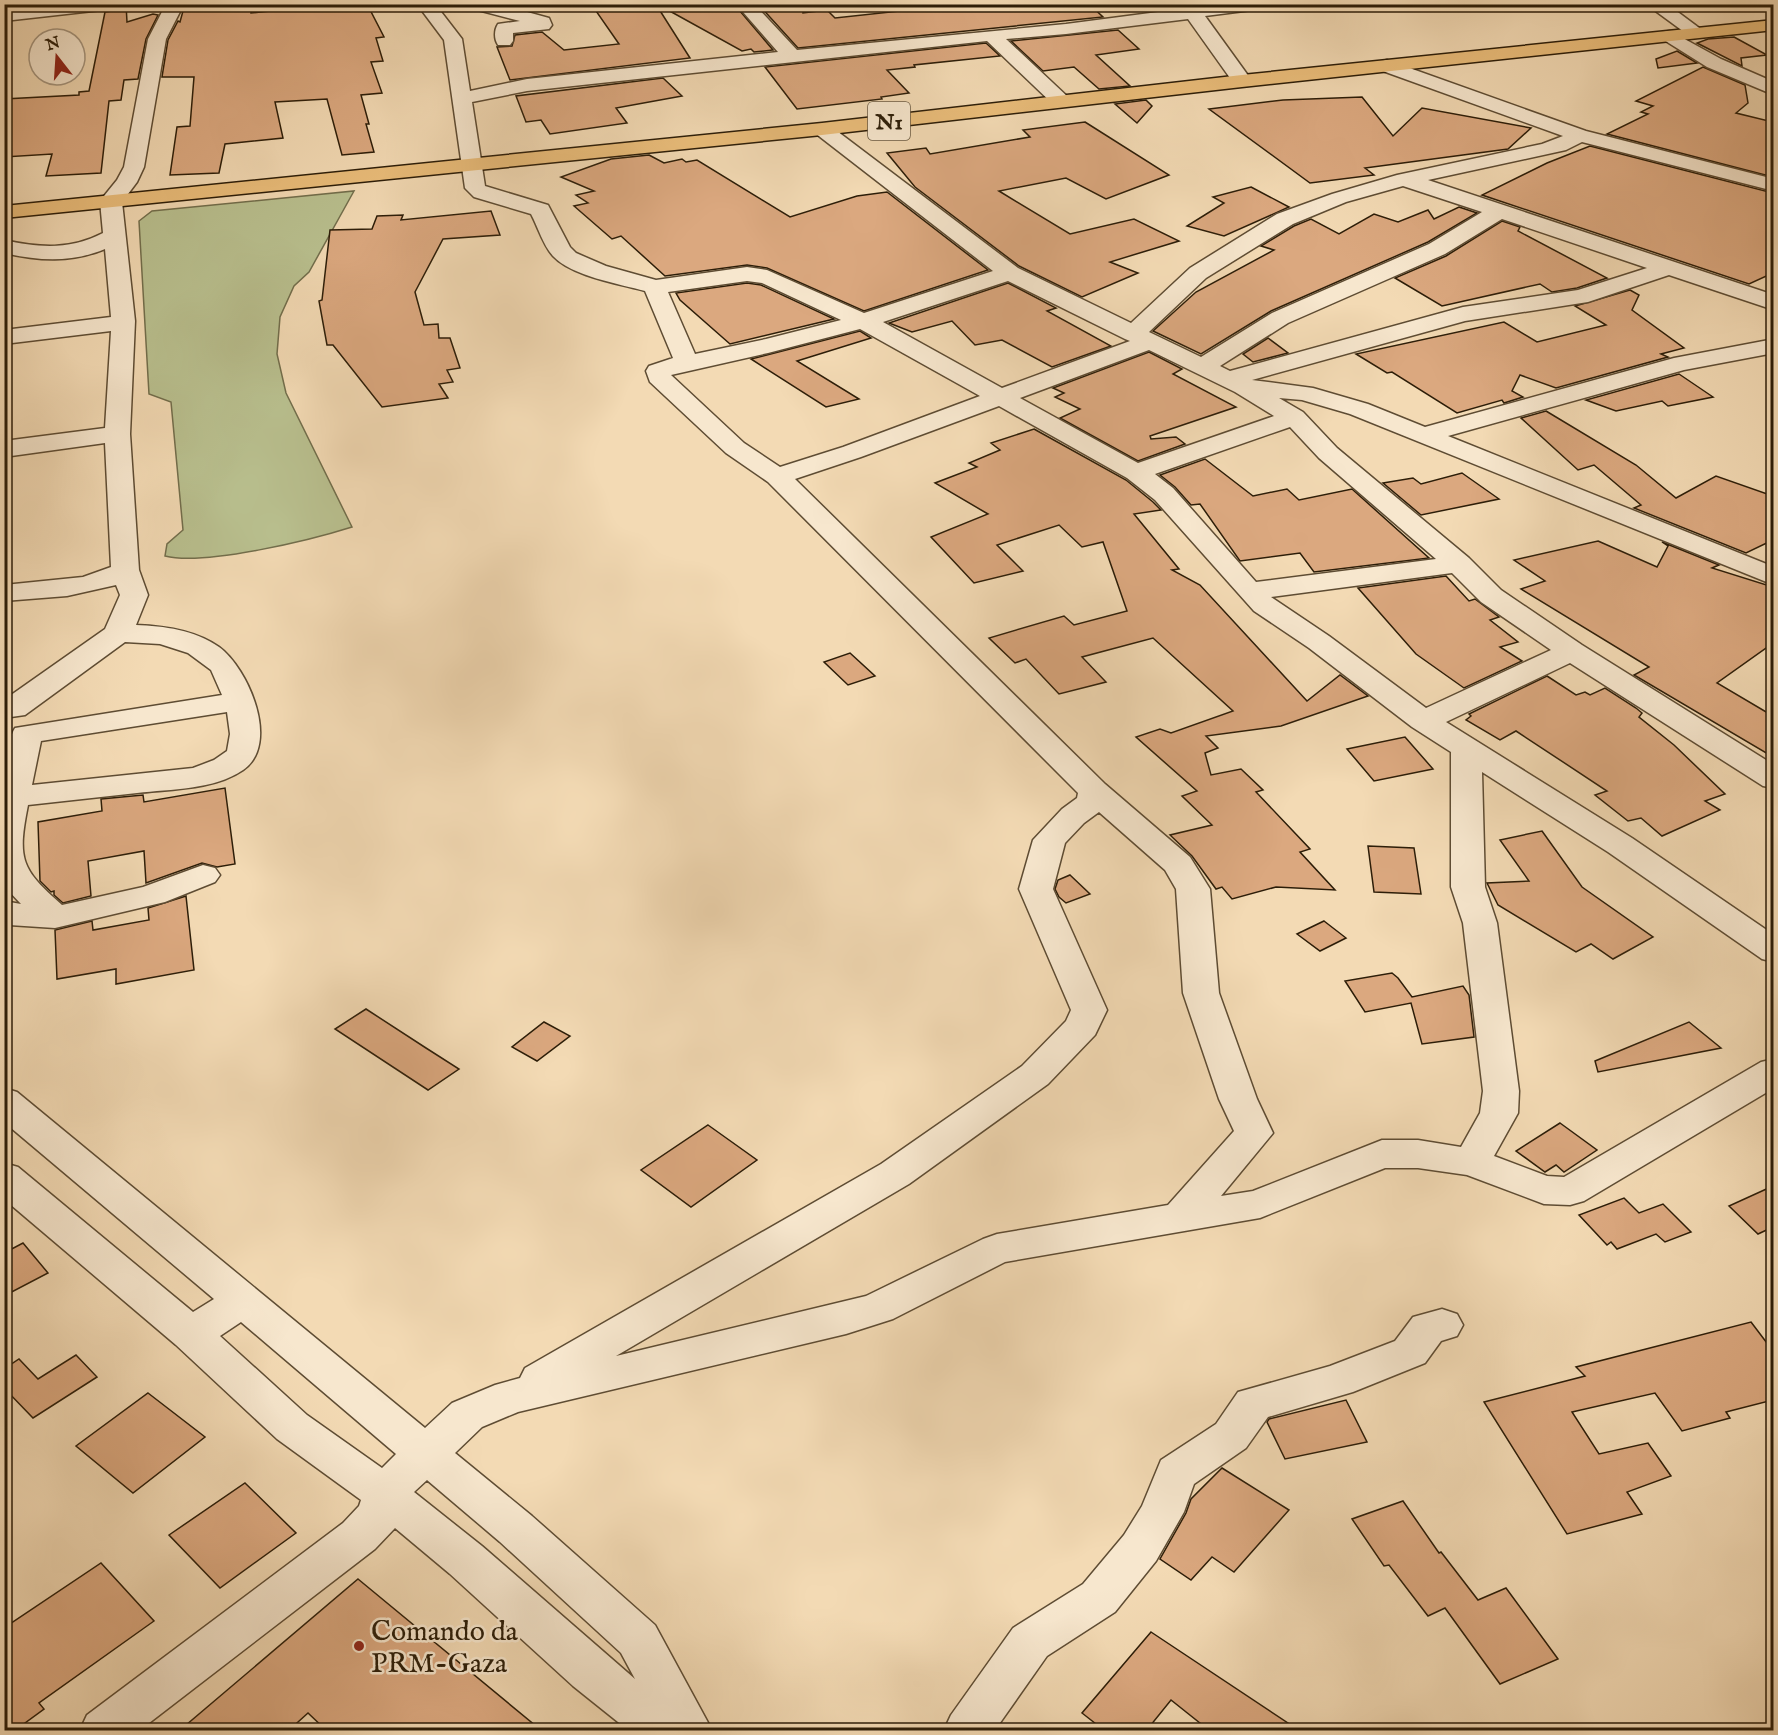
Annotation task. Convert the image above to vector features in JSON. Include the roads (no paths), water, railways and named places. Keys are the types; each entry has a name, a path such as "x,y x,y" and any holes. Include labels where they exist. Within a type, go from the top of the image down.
{"highway":[{"name":"N1","path":"4,212 472,162 822,129 1242,81 1773,25"}],"street":[{"path":"4,16 111,4"},
{"path":"15,717 118,633 134,595 125,570 117,434 123,323 111,201 127,182 134,167 157,39 175,4"},
{"path":"427,6 448,4"},
{"path":"476,4 551,24 504,28 504,41"},
{"path":"744,4 793,57"},
{"path":"462,98 527,85 991,35 1046,32 1190,8 1260,4"},
{"path":"1654,4 1697,33"},
{"path":"427,6 453,39 474,189 540,210 560,250 567,258 598,271 655,287 759,274 863,321 1136,472 1164,494 1248,591 1264,605 1319,642 1423,721 1620,845 1773,951"},
{"path":"1190,8 1242,81"},
{"path":"991,35 1062,102"},
{"path":"1670,36 1714,63 1773,89"},
{"path":"1387,66 1579,135 1773,184"},
{"path":"822,129 1010,273 1235,383 1294,417 1328,453 1459,564 1491,596 1572,651 1773,779"},
{"path":"777,476 852,452 1001,398 1140,338 1183,285 1265,230 1308,209 1404,179 1558,146 1579,135"},
{"path":"1404,179 1773,303"},
{"path":"1201,367 1280,318 1437,249 1498,212"},
{"path":"4,246 29,253 60,254 80,251 115,236"},
{"path":"1235,383 1463,314 1580,297 1670,267"},
{"path":"1010,273 863,321 658,371 658,376 735,448 777,476 1095,791 1178,864 1192,889 1201,993 1238,1100 1254,1133 1180,1218"},
{"path":"655,287 687,363"},
{"path":"4,337 123,323"},
{"path":"1425,435 1624,378 1683,363 1773,346"},
{"path":"1235,383 1329,399 1425,435 1773,577"},
{"path":"1136,472 1294,417"},
{"path":"4,449 117,434"},
{"path":"1248,591 1459,564"},
{"path":"4,593 93,584 113,579 125,570"},
{"path":"14,797 195,777 221,769 238,758 245,745 240,701 222,664 181,638 154,633 118,633"},
{"path":"1423,721 1572,651"},
{"path":"15,717 240,701"},
{"path":"15,717 24,752 7,827 7,857 16,880 55,917"},
{"path":"1466,748 1468,886 1480,923 1501,1091 1499,1113 1472,1162"},
{"path":"104,1731 359,1536 380,1514 384,1493 467,1415 510,1397 895,1174 1035,1075 1082,1028 1089,1010 1036,889 1049,840 1072,816 1093,802 1095,791"},
{"path":"4,912 55,917 153,895 203,875"},
{"path":"510,1397 846,1318 879,1308 997,1249 1260,1204 1382,1154 1418,1154 1472,1162 1544,1190 1570,1191 1773,1071"},
{"path":"4,1101 516,1529 638,1639 688,1731"},
{"path":"4,1177 191,1334 292,1427 384,1493 466,1560 590,1671 663,1731"},
{"path":"191,1334 244,1300"},
{"path":"968,1731 1030,1642 1099,1598 1140,1548 1162,1512 1176,1473 1231,1436 1253,1404 1338,1380 1410,1352 1428,1328 1442,1325"}],"place":[{"name":"Comando da PRM-Gaza","path":"359,1646"}]}
